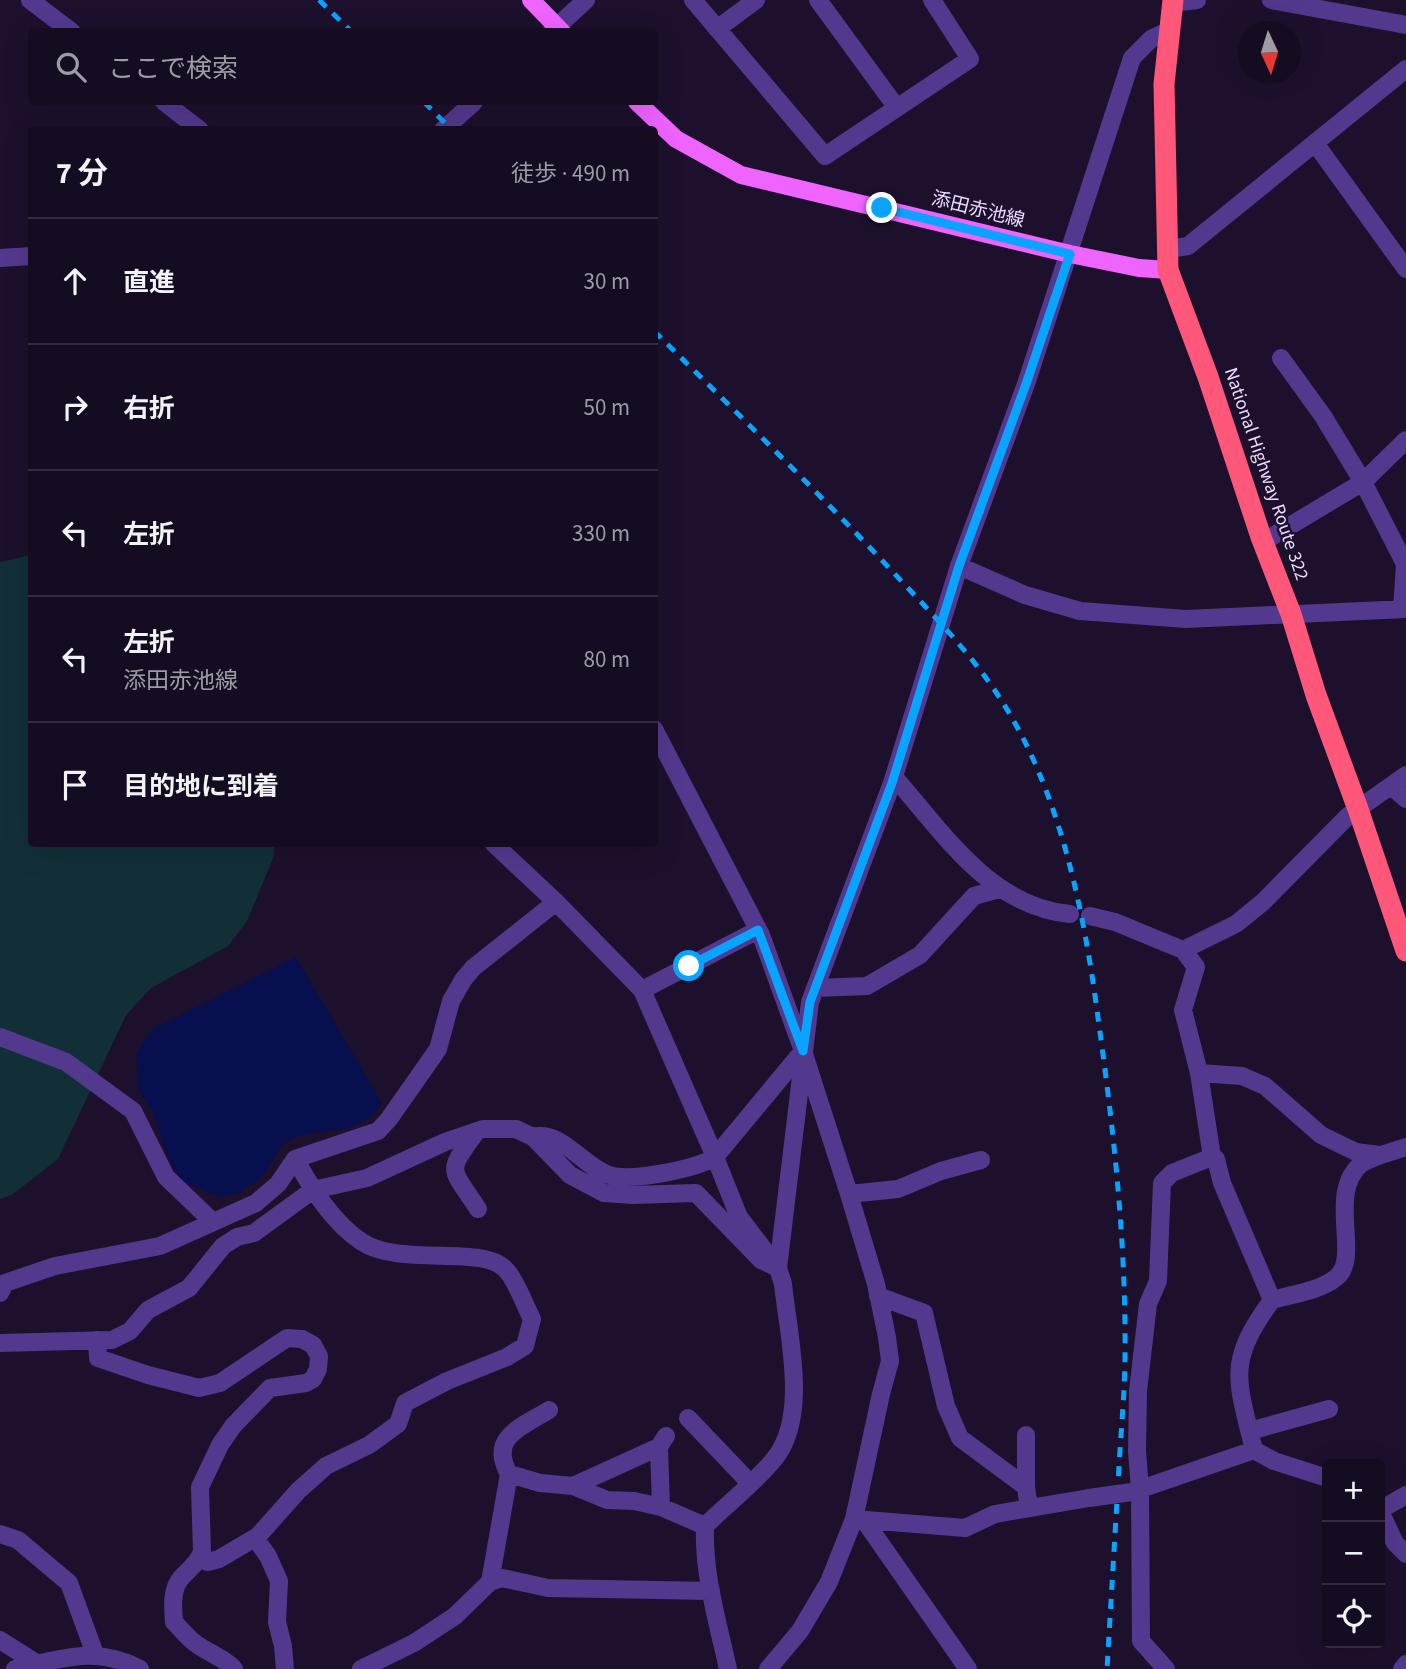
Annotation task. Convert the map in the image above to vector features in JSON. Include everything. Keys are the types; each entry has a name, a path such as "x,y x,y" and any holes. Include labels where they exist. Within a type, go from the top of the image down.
{"highway":[{"name":"National Highway Route 322","path":"1173,1 1164,83 1168,260 1406,951"}],"main road":[{"path":"531,0 554,28"},
{"name":"添田赤池線","path":"640,105 676,139 741,175 1139,268 1168,260"}],"street":[{"path":"30,0 67,28"},
{"path":"558,28 586,0"},
{"path":"693,0 825,156 970,59 932,0"},
{"path":"717,29 756,0"},
{"path":"818,0 897,108"},
{"path":"1173,1 1198,0"},
{"path":"1271,0 1406,25"},
{"path":"778,1268 810,1002 894,776 959,566 1026,384 1132,58 1151,38 1170,30"},
{"path":"1168,260 1406,69"},
{"path":"168,105 195,126"},
{"path":"447,126 471,105"},
{"path":"1315,143 1406,269"},
{"path":"0,258 28,256"},
{"path":"959,566 1025,595 1080,611 1186,620 1404,609 1405,564 1363,482 1323,415 1281,358"},
{"path":"1263,542 1363,482 1406,440"},
{"path":"658,737 758,930 803,1051 849,1194 878,1296 890,1361 881,1394 859,1519 829,1582 800,1631 768,1669"},
{"path":"1184,950 1236,924 1254,910 1348,817 1406,775"},
{"path":"894,776 977,871 999,889 1049,912 1070,914"},
{"path":"1391,786 1406,799"},
{"path":"497,847 556,902 642,990 739,1217 778,1268 783,1284 794,1389 790,1429 776,1457 705,1526 704,1543 711,1591 728,1669"},
{"path":"815,988 867,986 920,956 974,896 999,889"},
{"path":"0,1293 5,1283 55,1266 160,1246 256,1203 278,1184 295,1159 377,1131 390,1119 438,1049 451,1001 463,980 473,968 556,902"},
{"path":"1090,916 1115,922 1184,950 1196,967 1183,1010 1199,1073 1212,1157 1216,1159 1223,1183 1272,1300"},
{"path":"642,990 758,930"},
{"path":"0,1037 66,1062 133,1111 166,1177 212,1222"},
{"path":"533,1137 543,1135 554,1138 590,1166 609,1175 630,1178 703,1164 715,1157 803,1051"},
{"path":"1199,1073 1242,1076 1265,1086 1321,1135 1356,1152 1383,1156"},
{"path":"0,1343 112,1340 130,1331 148,1310 189,1288 223,1246 237,1237 254,1233 313,1190 368,1178 445,1142 483,1129 516,1129 533,1137 570,1175 604,1193 696,1193 761,1260 778,1268"},
{"path":"476,1132 454,1163 453,1171 478,1209"},
{"path":"1254,1450 1239,1388 1242,1348 1251,1328 1272,1300 1325,1284 1339,1275 1345,1261 1344,1202 1349,1182 1362,1164 1406,1147"},
{"path":"1166,1669 1141,1641 1136,1491 1138,1391 1148,1304 1157,1281 1162,1183 1172,1173 1212,1157"},
{"path":"200,1559 208,1562 219,1559 255,1538 298,1491 326,1466 369,1445 398,1424 405,1403 447,1381 507,1357 525,1346 532,1319 507,1270 492,1260 470,1256 397,1255 363,1243 338,1220 313,1190 295,1159"},
{"path":"849,1194 898,1188 941,1171 981,1160"},
{"path":"878,1296 924,1313 946,1406 960,1438 1026,1487"},
{"path":"97,1340 98,1358 199,1388 220,1383 287,1338 302,1339 313,1345 319,1356 318,1369 313,1379 306,1383 270,1388 233,1426 220,1445 200,1487 202,1552 200,1559 178,1581 173,1600 174,1622 193,1642 216,1658 232,1664 234,1669"},
{"path":"1250,1431 1329,1409"},
{"path":"490,1582 509,1474 502,1461 501,1451 515,1431 550,1410"},
{"path":"688,1418 750,1483"},
{"path":"1026,1435 1028,1508"},
{"path":"573,1486 663,1442 662,1507"},
{"path":"859,1519 965,1528 995,1514 1136,1491 1254,1450 1274,1461 1322,1476"},
{"path":"509,1474 540,1483 573,1486 607,1500 662,1507 705,1526"},
{"path":"1385,1507 1406,1495"},
{"path":"859,1519 968,1669"},
{"path":"1385,1521 1395,1543 1406,1554"},
{"path":"0,1534 18,1540 69,1583 95,1654"},
{"path":"255,1538 268,1556 279,1581 277,1622 285,1669"},
{"path":"361,1669 414,1643 456,1616 490,1582 502,1578 548,1588 711,1591"},
{"path":"0,1640 38,1664"},
{"path":"15,1669 95,1654 123,1660 140,1669"},
{"path":"1402,1669 1406,1664"}],"shaded area":[{"path":"28,556 28,847 274,847 274,856 247,921 228,946 151,988 126,1015 58,1159 13,1194 0,1199 0,562"},
{"path":"296,957 382,1103 372,1116 353,1127 298,1136 282,1145 263,1176 240,1192 222,1197 182,1181 170,1162 153,1113 139,1091 136,1054 151,1030"}],"railway":[{"path":"319,0 348,28"},
{"path":"427,105 448,126"},
{"path":"658,335 834,510 965,651 1003,703 1023,739 1056,817 1078,900 1093,984 1110,1106 1121,1230 1125,1368 1107,1669"}],"route":[{"path":"689,966 758,930 803,1051 810,1002 892,783 959,566 1026,384 1070,254 882,208"}]}
